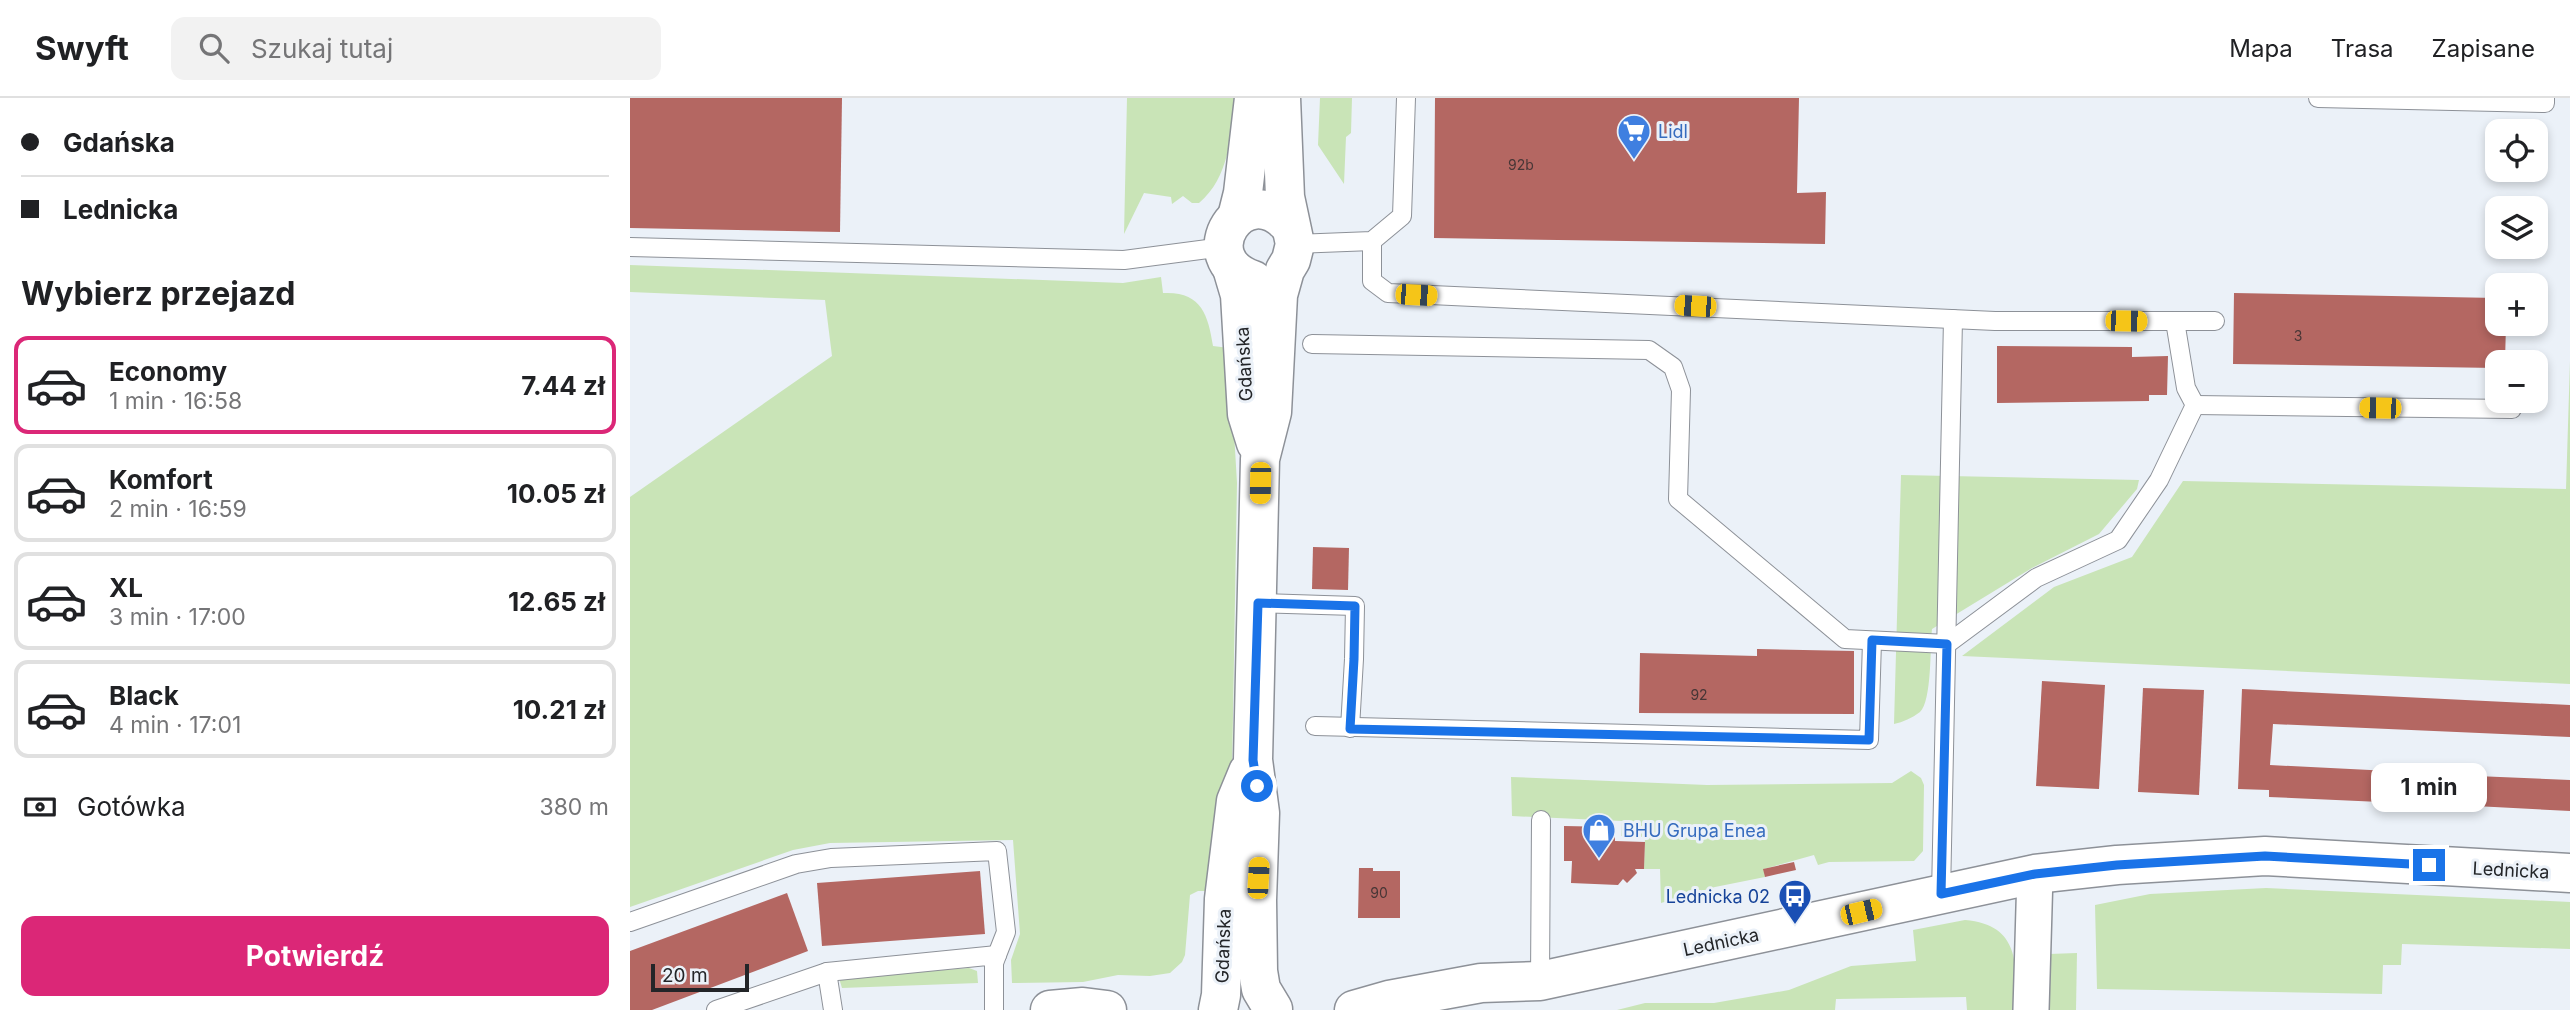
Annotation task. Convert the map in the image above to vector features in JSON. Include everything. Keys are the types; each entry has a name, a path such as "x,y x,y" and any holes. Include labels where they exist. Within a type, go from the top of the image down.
{"street":[{"name":"Gdańska","path":"1254,98 1243,193 1231,244 1240,295 1247,414 1261,459"},
{"name":"Gdańska","path":"1274,1010 1261,989 1258,971 1257,900 1261,813 1253,760 1261,459 1272,412 1278,295 1289,246 1281,98"},
{"path":"1270,210 1281,216 1289,246 1275,277 1252,280 1241,276 1231,244 1247,211 1270,210"},
{"name":"Gdańska","path":"1218,1010 1221,995 1224,900 1234,815 1236,801 1253,760"},
{"name":"Lednicka","path":"1354,1010 1389,1000 1480,983 1540,981 2035,874 2117,865 2265,856 2570,873"},
{"path":"2031,1010 2035,874"},
{"name":"Lednicka","path":"1480,1010 1540,981"},
{"path":"1230,1010 1247,1006 1274,1010"},
{"path":"1050,1010 1083,1007 1107,1010"}],"lane":[{"path":"1289,246 1372,241 1402,216 1406,98"},
{"path":"2318,98 2545,103 2545,98"},
{"path":"1372,241 1372,281 1388,293 1953,319 2215,321"},
{"path":"630,247 1124,260 1231,244"},
{"path":"1941,894 1953,319"},
{"path":"2175,321 2186,388 2195,405"},
{"path":"1312,344 1649,350 1673,367 1681,390 1678,499 1844,639 1947,644 2036,578 2118,540 2159,480 2195,405"},
{"path":"2195,405 2485,409"},
{"path":"1258,603 1355,606 1350,729"},
{"path":"1315,726 1350,729 1869,740 1872,640"},
{"path":"1540,981 1541,820"},
{"path":"630,922 796,864 831,858 997,850 1006,932 994,963 993,1010"},
{"path":"716,1010 827,972 997,955"},
{"path":"827,972 833,1010"}],"green space":[{"path":"1127,98 1237,98 1227,155 1209,193 1199,203 1192,203 1183,196 1172,204 1171,197 1144,193 1124,234"},
{"path":"1320,98 1352,98 1351,133 1346,137 1344,184 1318,145"},
{"path":"630,265 1123,283 1161,277 1163,293 1186,296 1200,307 1208,324 1213,346 1229,348 1237,483 1232,773 1214,891 1198,891 1190,895 1185,955 1182,962 1170,973 1150,976 1118,975 1083,982 1012,983 1011,960 1020,934 1013,840 830,843 793,850 630,907 630,497 832,356 825,300 630,292"},
{"path":"2570,361 2570,684 1962,656 2054,587 2132,557 2183,481 2566,489"},
{"path":"1901,475 2139,480 2137,489 2099,534 2032,568 1932,629 1929,685 1924,706 1914,716 1894,724"},
{"path":"1911,771 1921,778 1924,785 1923,851 1914,861 1829,862 1818,865 1814,855 1764,869 1765,877 1715,887 1661,903 1660,869 1644,869 1645,837 1621,836 1622,821 1512,816 1511,777 1707,785 1892,783"},
{"path":"2266,888 2570,902 2570,949 2402,944 2401,965 2383,965 2382,994 2097,989 2095,905 2150,894"},
{"path":"1965,920 1983,923 1997,930 2006,939 2015,963 2017,1010 1967,1010 1966,997 1836,999 1835,1010 1617,1010 1645,1003 1714,1003 1789,990 1851,966 1916,961 1913,930"},
{"path":"2077,953 2076,1010 2048,1010 2049,954"},
{"path":"969,968 977,971 978,983 842,988 839,978"}],"building":[{"path":"630,98 842,98 840,232 630,228"},
{"path":"1435,98 1799,98 1797,193 1826,192 1825,244 1434,238"},
{"path":"2234,293 2485,298 2485,336 2506,336 2505,350 2485,350 2485,368 2233,364"},
{"path":"1997,346 2132,347 2132,357 2168,356 2167,395 2149,395 2149,401 1997,403"},
{"path":"1313,547 1349,548 1348,590 1312,589"},
{"path":"1757,649 1854,651 1854,714 1639,713 1640,653 1757,656"},
{"path":"2042,681 2105,685 2099,789 2036,786"},
{"path":"2143,688 2204,690 2199,795 2138,792"},
{"path":"2242,689 2570,705 2570,737 2273,724 2270,765 2449,774 2447,805 2269,797 2269,790 2238,789"},
{"path":"2476,776 2570,780 2570,811 2475,806"},
{"path":"1564,826 1615,827 1615,841 1645,842 1644,869 1635,869 1637,873 1627,883 1623,879 1618,885 1571,883 1572,861 1564,861"},
{"path":"1794,862 1796,870 1765,877 1763,869"},
{"path":"1359,868 1400,871 1400,918 1358,918"},
{"path":"980,871 985,934 822,946 817,883"},
{"path":"787,893 808,951 652,1010 630,1010 630,951"}],"place":[{"name":"Lidl","path":"1634,161"},
{"name":"BHU Grupa Enea","path":"1599,860"},
{"name":"Lednicka 02","path":"1795,926"}],"route":[{"path":"1257,786 1253,760 1258,603 1355,606 1350,729 1869,740 1872,640 1947,644 1941,894 2035,874 2117,865 2265,856 2429,865"}]}
